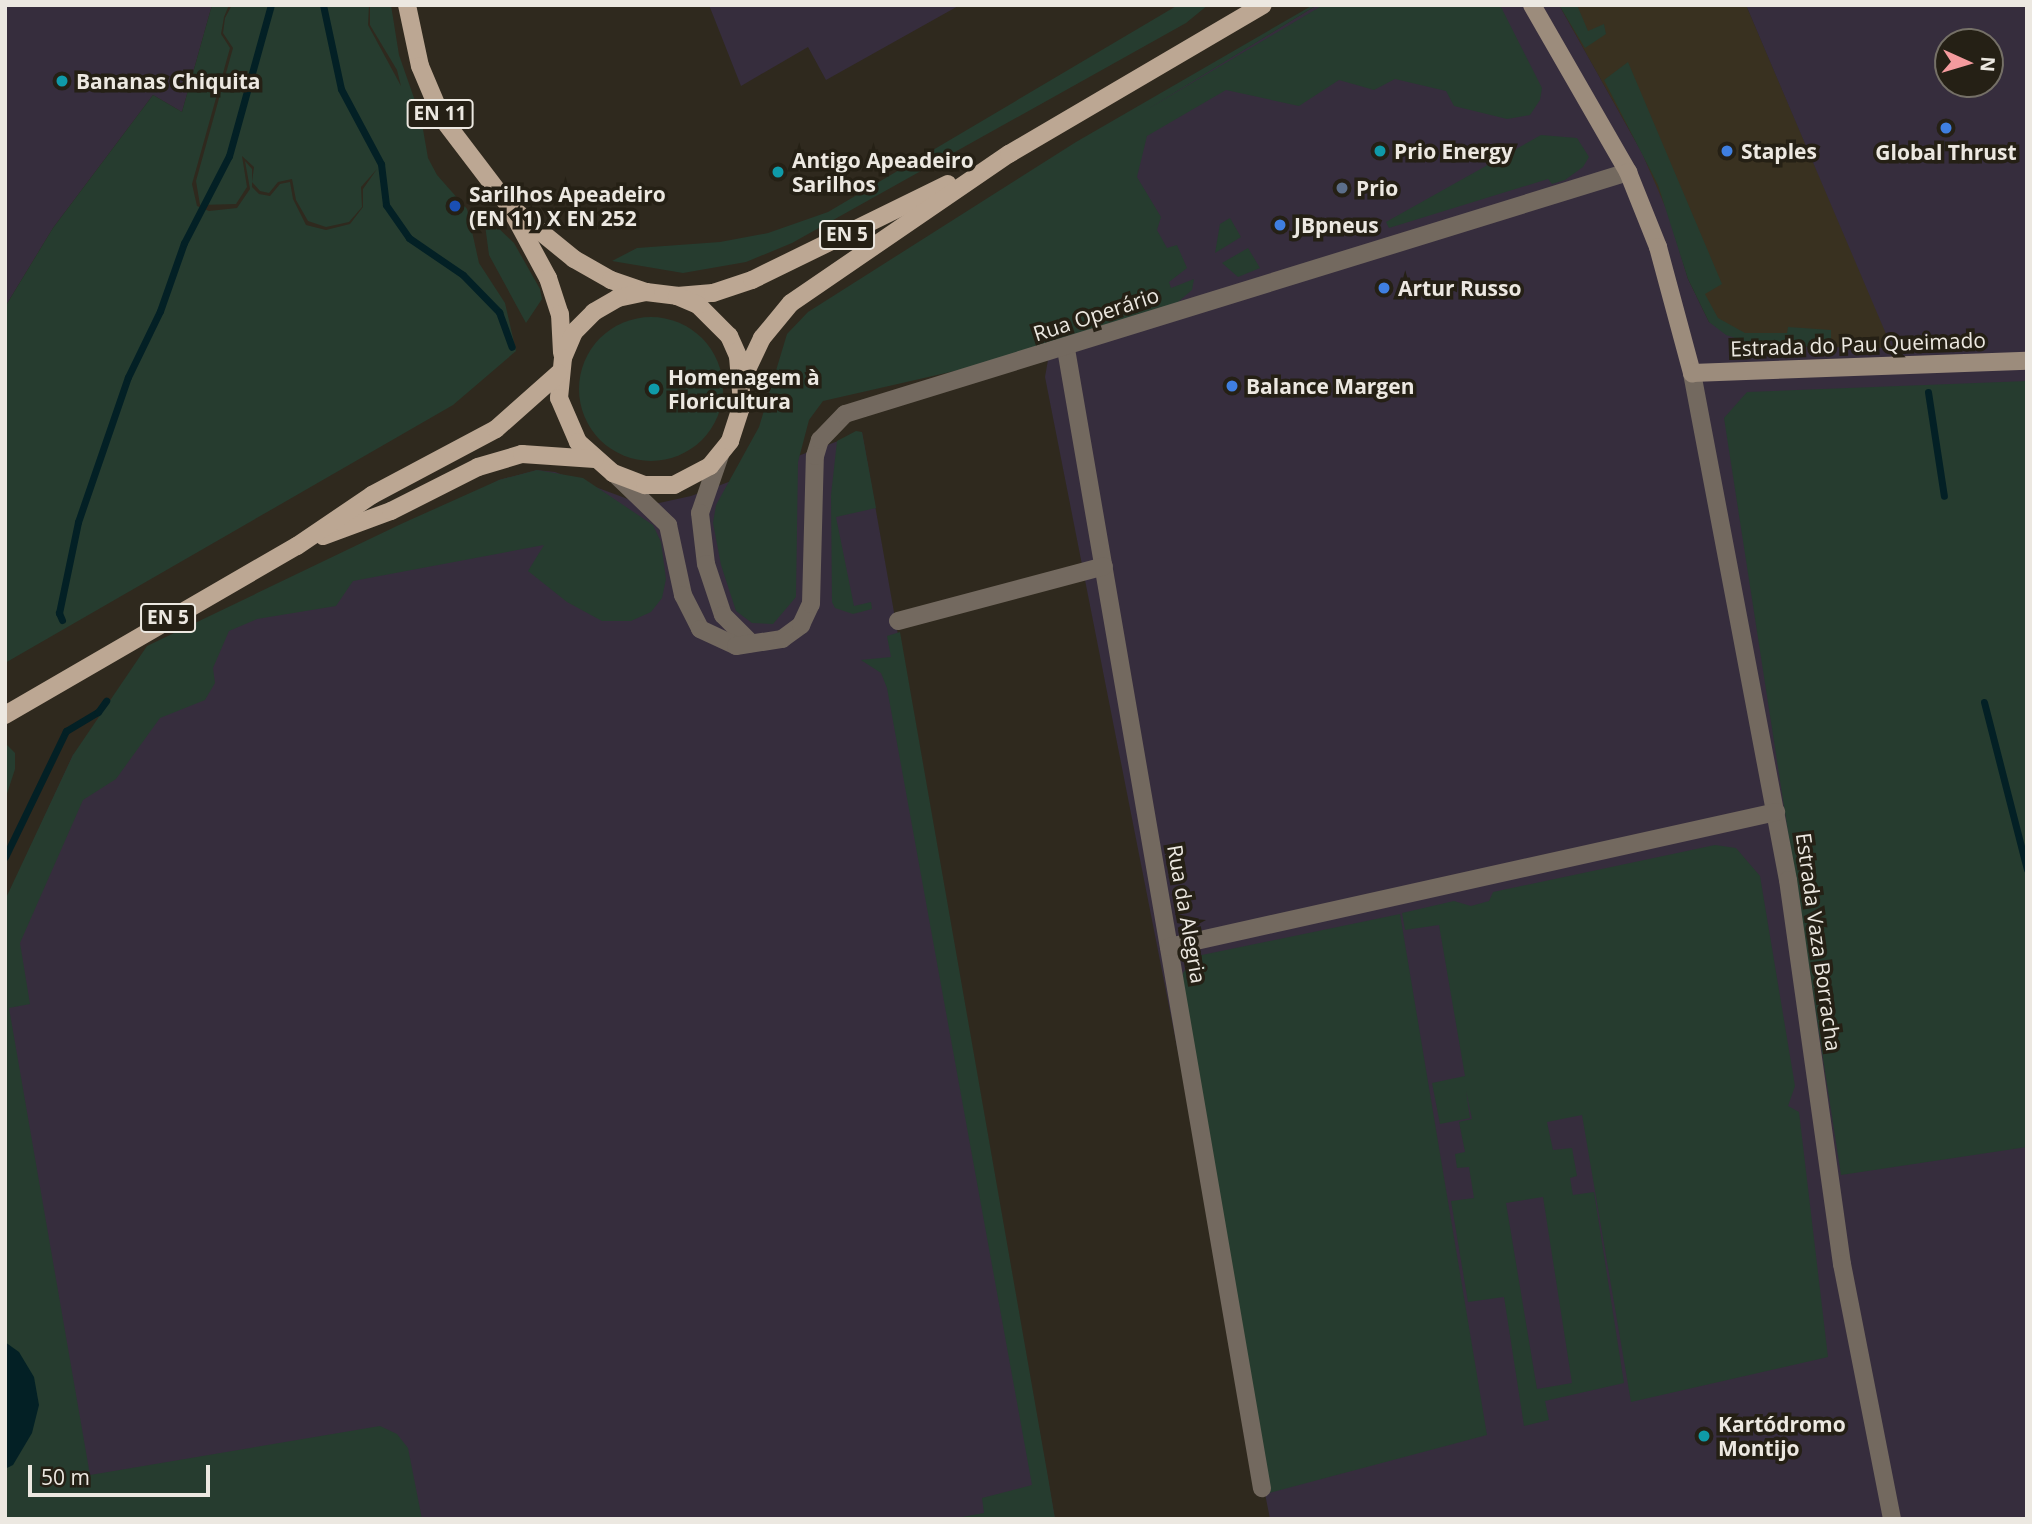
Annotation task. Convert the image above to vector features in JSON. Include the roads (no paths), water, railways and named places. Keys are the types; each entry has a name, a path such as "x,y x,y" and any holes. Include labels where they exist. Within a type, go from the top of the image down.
{"main road":[{"name":"EN 11","path":"407,5 420,65 442,118 509,206 548,278 560,314 561,366"},
{"name":"EN 5","path":"561,366 565,421 595,459 613,473 645,485 674,485 698,474 720,456 738,422 743,378 762,338 791,303 1009,154 1263,5"},
{"name":"EN 5","path":"5,715 297,546 372,495 496,429 561,366 575,332 594,312 618,298 646,292 677,296 713,293 752,280 1009,154"},
{"name":"EN 11","path":"509,206 573,259 646,292"},
{"name":"EN 5","path":"677,296 698,305 729,336 743,378"},
{"name":"EN 5","path":"297,546 391,511 478,467 511,457 551,453 595,459"},
{"name":"EN 5","path":"5,708 41,692"}],"street":[{"path":"1532,5 1628,172 1658,247 1692,373"},
{"name":"Rua Operário","path":"613,473 648,501 668,525 683,595 700,629 730,645 782,639 807,614 815,456 820,440 835,420 1628,172"},
{"name":"Rua da Alegria","path":"1066,349 1262,1488"},
{"name":"Estrada do Pau Queimado","path":"1692,373 2027,361"},
{"name":"Estrada Vaza Borracha","path":"1692,373 1776,812 1842,1264 1892,1519"},
{"path":"720,456 701,503 704,552 723,615 751,643"},
{"path":"898,621 1104,565"},
{"path":"1169,947 1776,812"}],"water":[{"path":"5,1342 19,1352 34,1377 39,1405 32,1433 13,1465 5,1469"}],"waterway":[{"path":"62,620 59,613 78,522 128,377 160,311 184,243 229,156 271,5"},
{"path":"323,5 341,89 381,164 386,205 409,238 463,275 499,312 512,347"},
{"path":"1928,392 1944,496"},
{"path":"5,857 66,731 98,712 106,701"},
{"path":"1984,702 2027,870"}],"place":[{"name":"Bananas Chiquita","path":"62,81"},
{"name":"Global Thrust","path":"1946,128"},
{"name":"Prio Energy","path":"1380,151"},
{"name":"Staples","path":"1727,151"},
{"name":"Antigo Apeadeiro Sarilhos","path":"778,172"},
{"name":"Prio","path":"1342,188"},
{"name":"Sarilhos Apeadeiro (EN 11) X EN 252","path":"455,206"},
{"name":"JBpneus","path":"1280,225"},
{"name":"Artur Russo","path":"1384,288"},
{"name":"Balance Margen","path":"1232,386"},
{"name":"Homenagem à Floricultura","path":"654,389"},
{"name":"Kartódromo Montijo","path":"1704,1436"}]}
